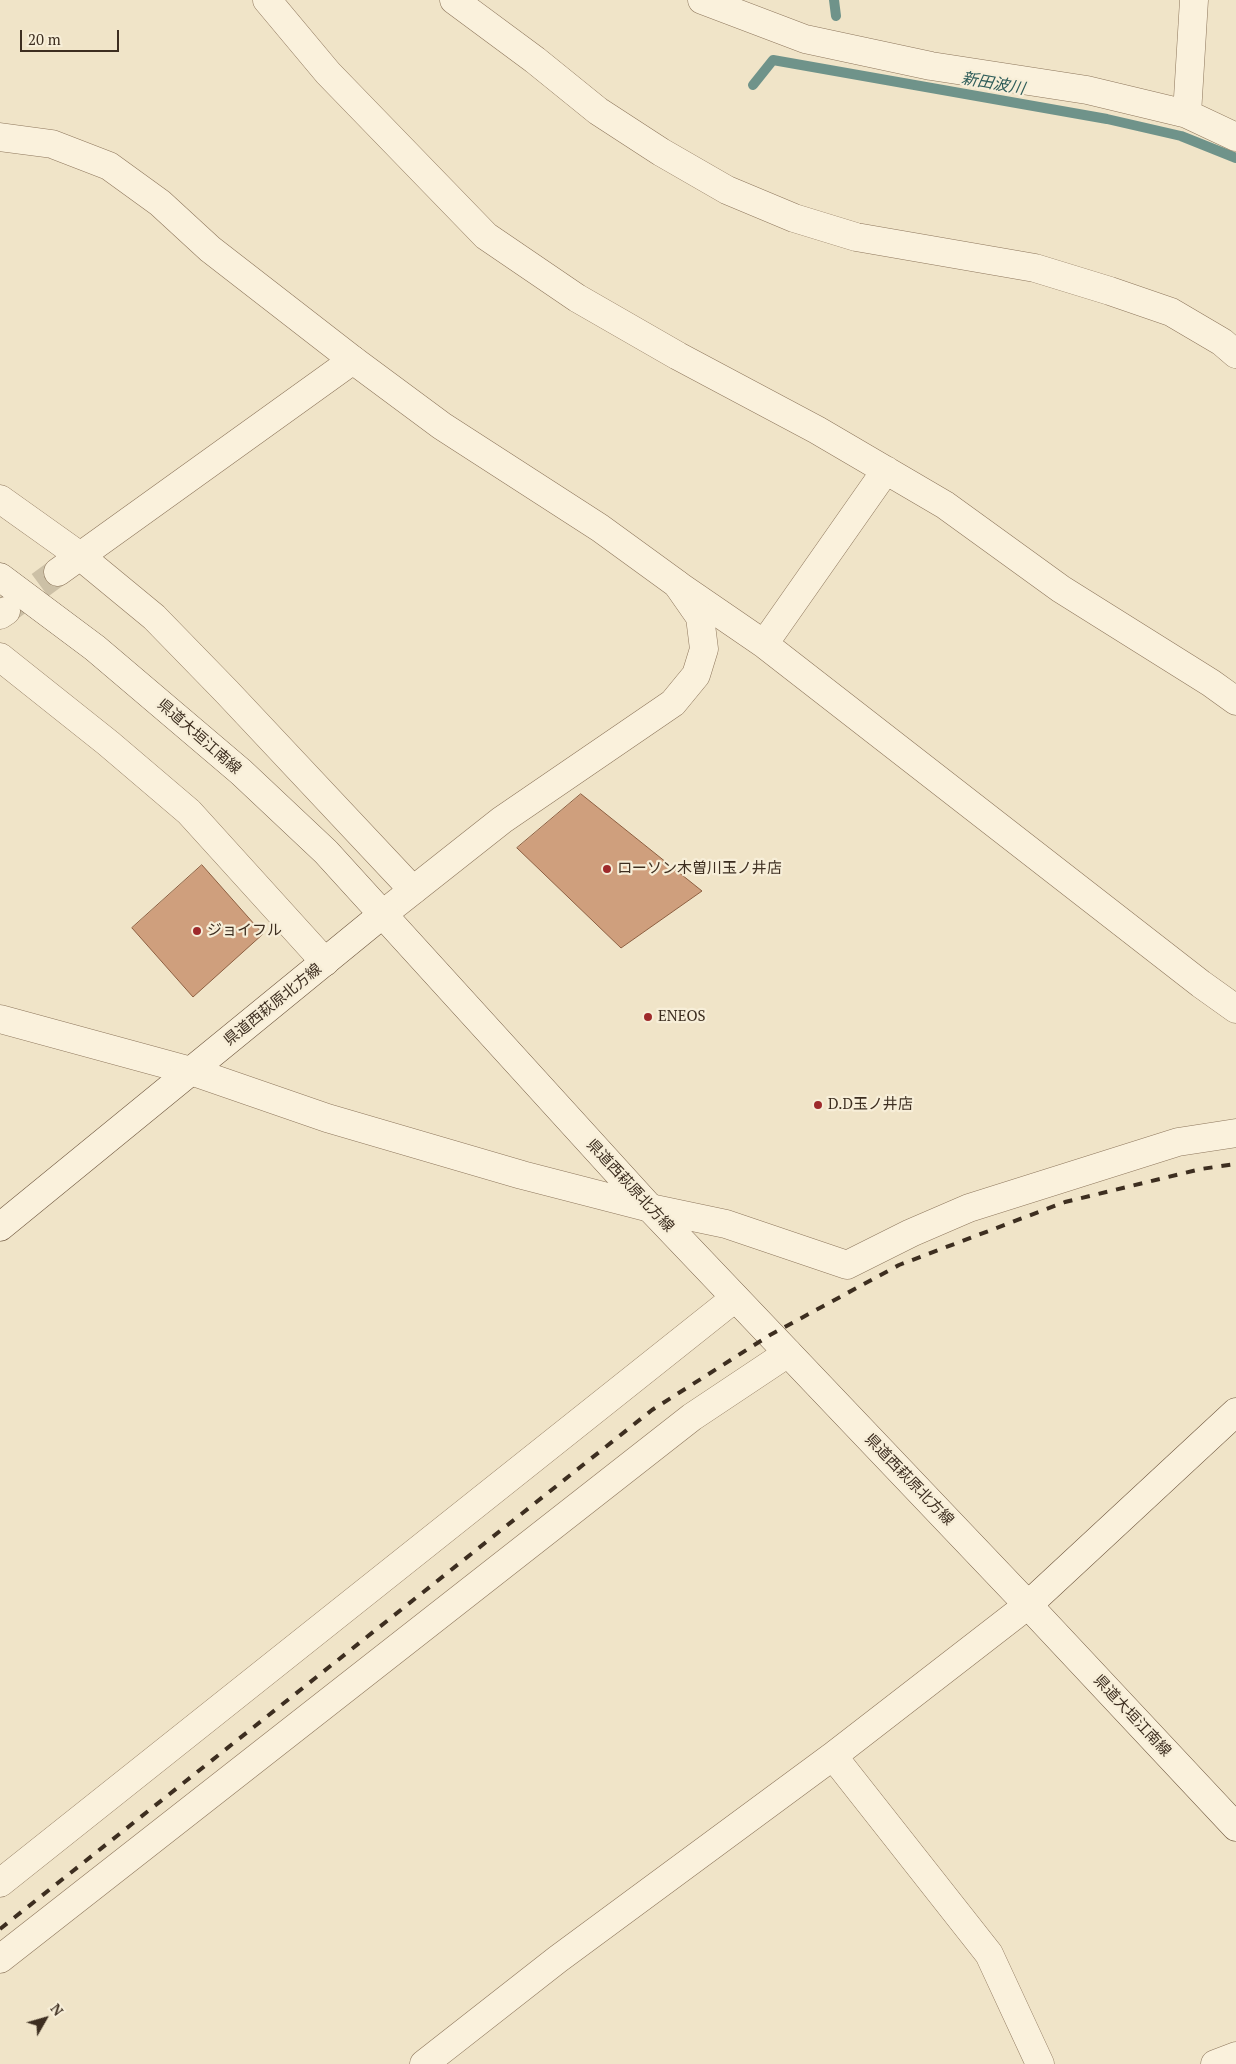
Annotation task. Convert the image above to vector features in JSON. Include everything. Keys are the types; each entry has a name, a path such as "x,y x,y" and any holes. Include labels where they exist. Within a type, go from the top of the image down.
{"street":[{"path":"267,0 328,73 486,236 577,298 678,356 818,430 945,505 1061,589 1211,683 1236,702"},
{"path":"454,0 535,60 598,112 661,152 727,190 794,218 856,237 1036,268 1110,290 1171,312 1222,342 1236,354"},
{"path":"702,0 805,39 931,66 1087,90 1187,114 1236,136"},
{"path":"1187,114 1194,0"},
{"path":"0,137 52,144 108,166 160,203 210,248 353,360 442,426 600,528 764,644 1201,984 1236,1009"},
{"path":"58,572 353,360"},
{"path":"764,644 886,470"},
{"path":"0,499 80,556 154,618 301,770 413,890"},
{"name":"県道大垣江南線","path":"0,577 95,648 241,772 326,852 383,914"},
{"path":"383,914 502,820 673,704 696,675 704,649 700,617 677,584"},
{"path":"0,657 108,743 189,812 325,962"},
{"name":"県道西萩原北方線","path":"0,1227 383,914 650,1208 1028,1605"},
{"path":"0,1019 191,1071 327,1118 522,1175 650,1208 726,1224 847,1265 911,1233 969,1208 1178,1142 1236,1133"},
{"path":"0,1883 735,1298"},
{"path":"0,1959 692,1417 788,1353"},
{"path":"426,2063 558,1959 833,1756 1028,1605 1232,1420"},
{"name":"県道大垣江南線","path":"1028,1605 1236,1827"},
{"path":"833,1756 989,1954 1040,2064"},
{"path":"1215,2064 1236,2056"}],"building":[{"name":"ローソン木曽川玉ノ井店","path":"581,794 702,891 621,948 517,848"},
{"name":"ジョイフル","path":"202,865 263,934 193,997 132,928"}],"waterway":[{"path":"834,0 836,16"},
{"name":"新田波川","path":"753,85 773,60 1107,119 1181,136 1236,158"}],"tunnel":[{"path":"6,610 58,572"}],"railway":[{"path":"0,1929 652,1410 770,1335 899,1265 1065,1202 1201,1169 1236,1164"}],"place":[{"name":"ローソン木曽川玉ノ井店","path":"607,869"},
{"name":"ジョイフル","path":"197,931"},
{"name":"ENEOS","path":"648,1017"},
{"name":"D.D玉ノ井店","path":"818,1105"}]}
